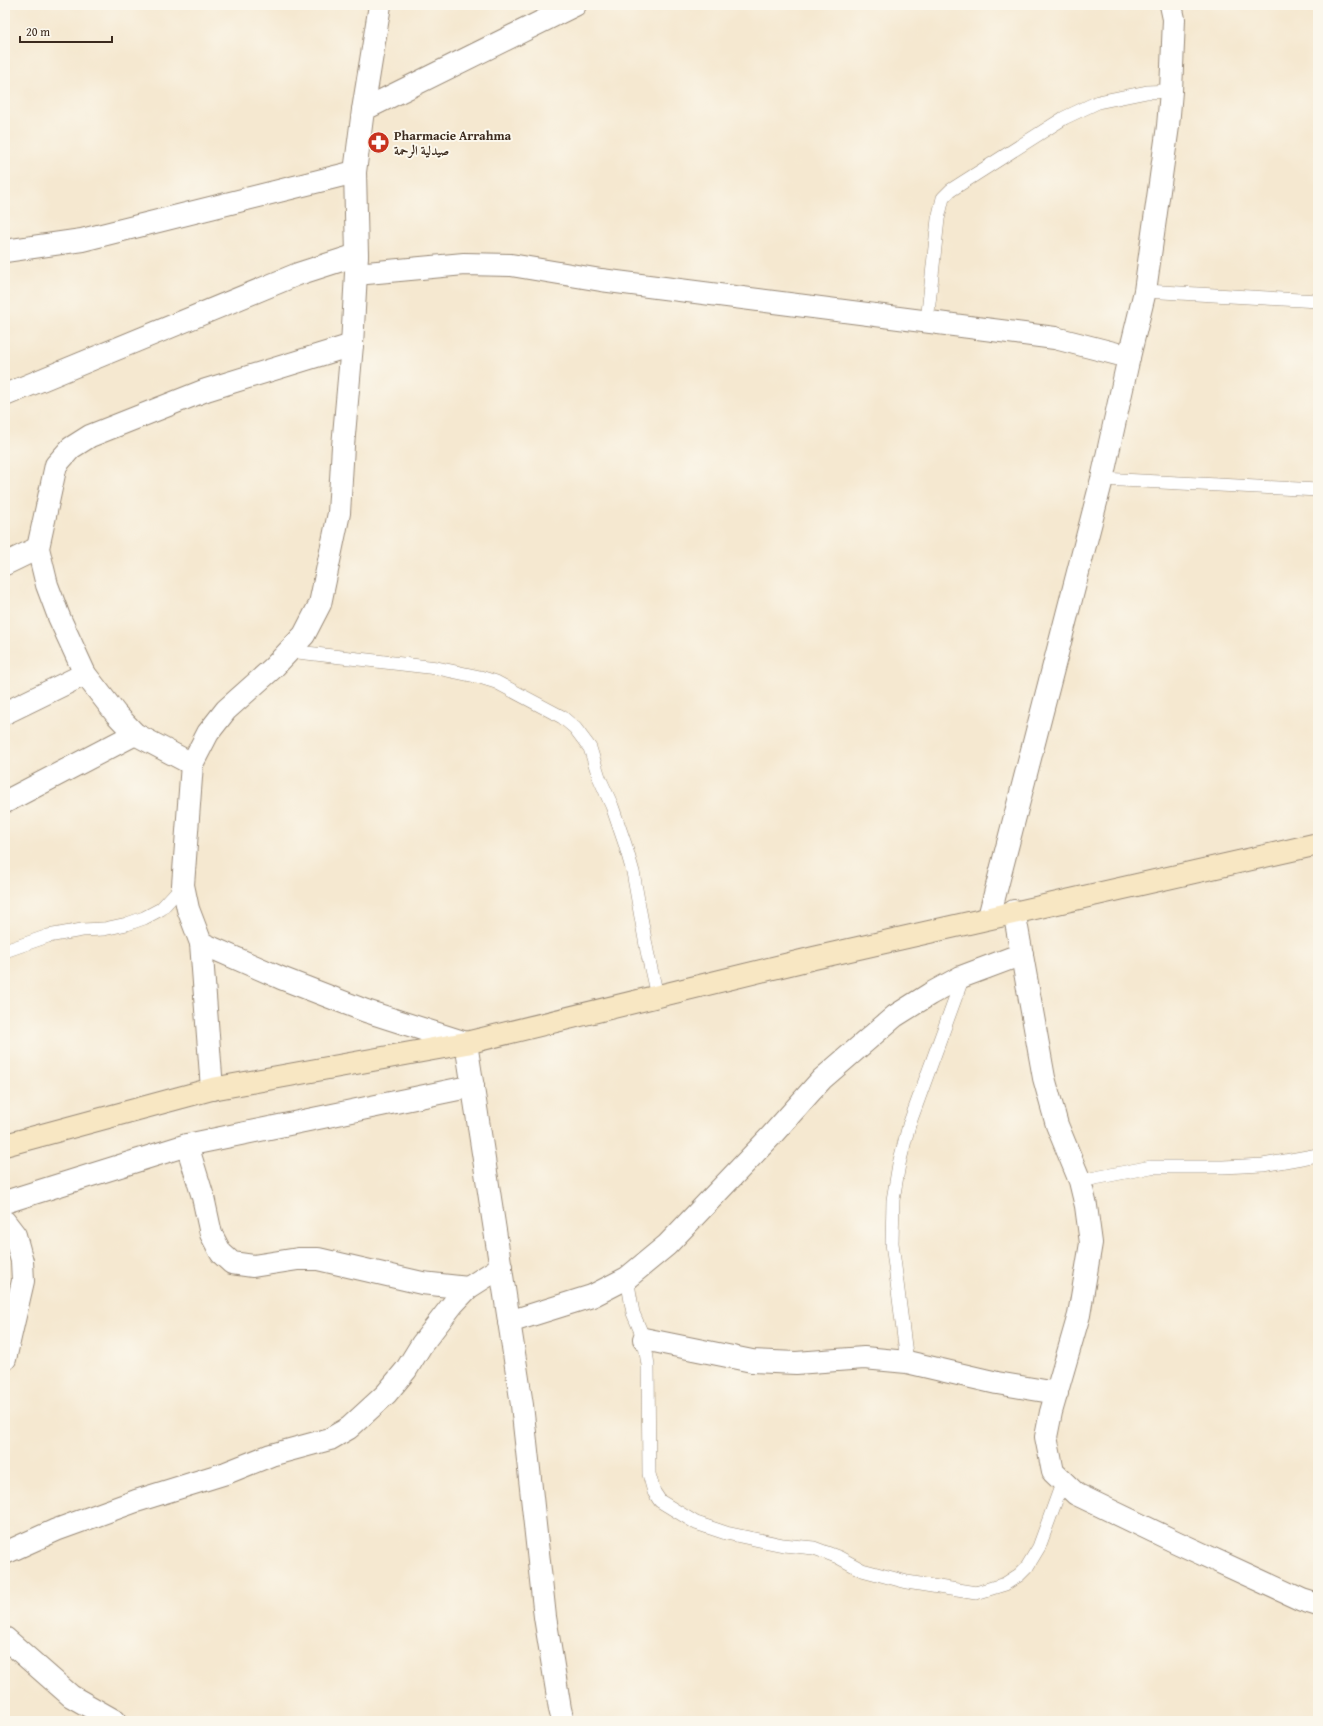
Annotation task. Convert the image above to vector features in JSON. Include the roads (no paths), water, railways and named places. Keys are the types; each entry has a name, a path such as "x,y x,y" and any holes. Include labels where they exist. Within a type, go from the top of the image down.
{"street":[{"path":"212,1089 201,943 188,909 183,885 192,764 208,733 226,710 274,668 304,635 320,604 339,514 343,446 352,345 356,264 355,172 363,110 380,5"},
{"path":"363,110 574,5"},
{"path":"989,917 1102,479 1145,291 1171,91 1174,19 1171,5"},
{"path":"5,251 82,240 355,172"},
{"path":"5,395 298,274 356,264 511,265 601,280 1055,338 1129,357"},
{"path":"192,764 136,734 116,714 85,674 59,617 47,585 38,548 56,465 70,448 90,436 206,390 352,345"},
{"path":"5,564 38,548"},
{"path":"5,713 85,674"},
{"path":"5,802 136,734"},
{"path":"5,1145 212,1089 466,1043 989,917 1318,844"},
{"path":"1014,912 1044,1078 1057,1125 1080,1181 1086,1206 1091,1242 1079,1315 1046,1437 1053,1472 1076,1494 1302,1600 1318,1605"},
{"path":"201,943 281,978 366,1011 466,1043"},
{"path":"509,1322 592,1296 627,1278 668,1245 772,1136 822,1079 895,1016 961,977 1022,954"},
{"path":"466,1043 522,1405 545,1617 563,1721"},
{"path":"5,1202 187,1145 473,1086"},
{"path":"187,1145 203,1197 212,1234 221,1253 232,1263 253,1266 298,1259 318,1259 422,1283 468,1288"},
{"path":"5,1222 15,1235 22,1261 22,1281 5,1359"},
{"path":"5,1553 56,1530 136,1501 226,1473 271,1455 330,1439 350,1428 386,1394 406,1370 422,1344 453,1304 468,1288 501,1267"},
{"path":"644,1339 752,1361 796,1363 864,1358 907,1362 997,1383 1057,1393"},
{"path":"5,1638 70,1696 115,1721"}],"lane":[{"path":"927,322 938,219 943,198 951,190 1064,118 1098,102 1147,92 1171,91"},
{"path":"1145,291 1318,301"},
{"path":"1102,479 1318,490"},
{"path":"289,651 437,668 480,677 496,682 562,717 575,728 590,748 599,777 612,806 625,844 633,872 644,939 657,996"},
{"path":"5,951 48,936 82,930 104,929 127,924 144,918 161,909 183,885"},
{"path":"907,1362 892,1242 893,1200 899,1164 909,1125 960,985 961,977"},
{"path":"1080,1181 1152,1167 1223,1167 1263,1165 1318,1155"},
{"path":"627,1278 633,1313 644,1339 648,1365 649,1474 654,1492 660,1501 696,1523 726,1533 783,1545 814,1548 838,1557 862,1570 907,1582 976,1593 1005,1584 1019,1575 1027,1567 1039,1547 1063,1481"}],"place":[{"name":"Pharmacie Arrahma صيدلية الرحمة","path":"379,142"}]}
